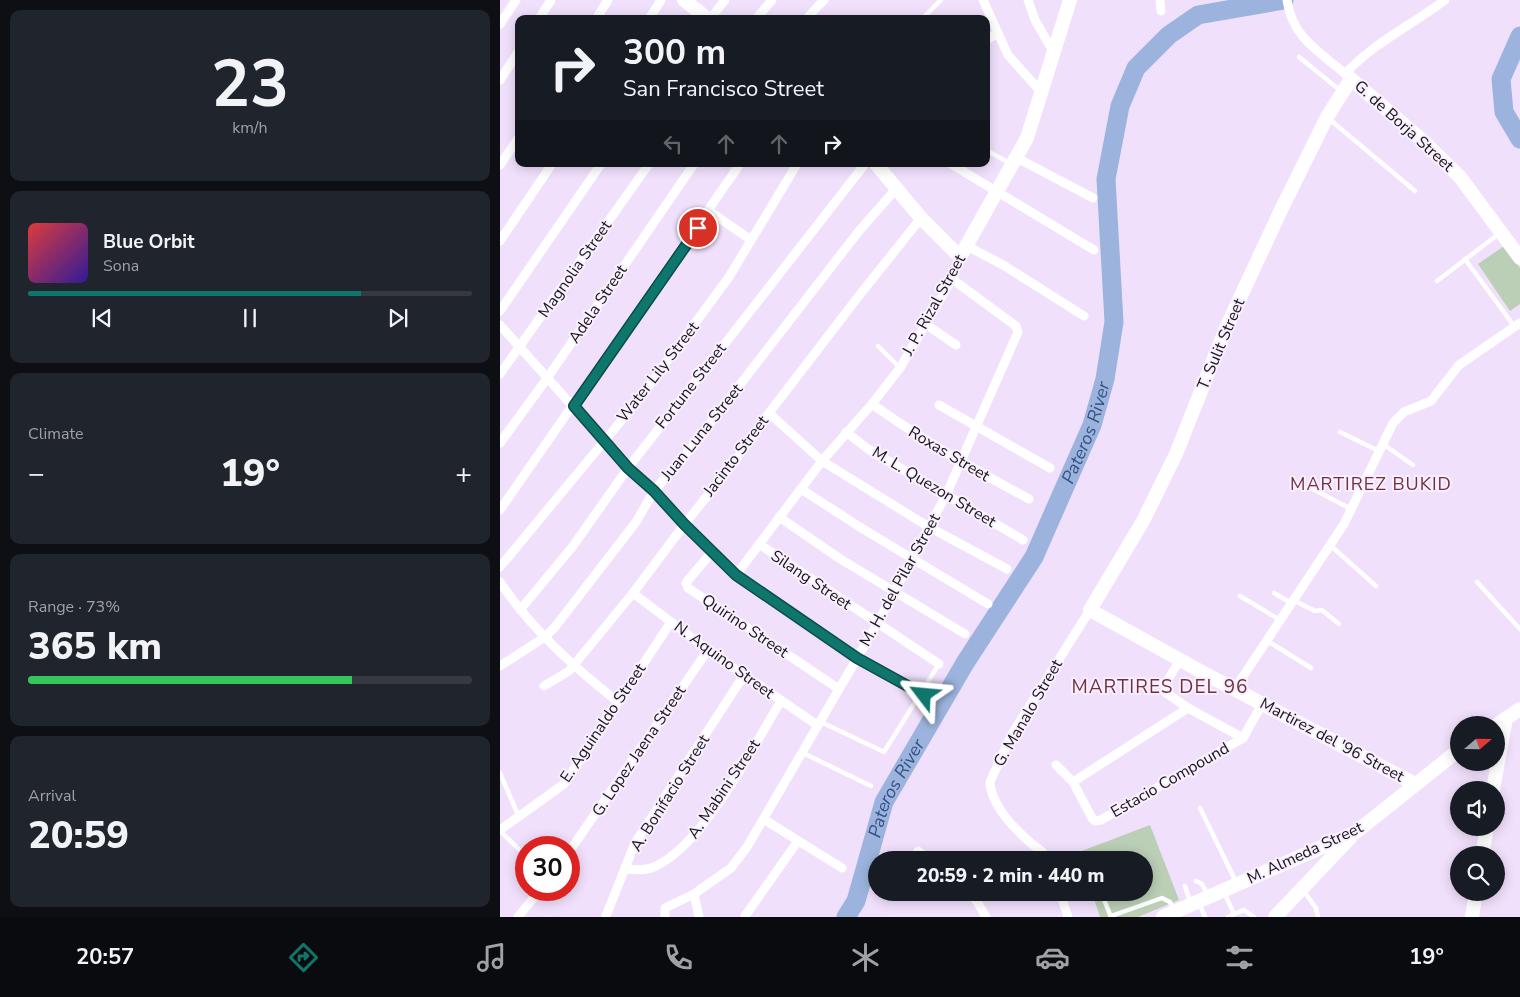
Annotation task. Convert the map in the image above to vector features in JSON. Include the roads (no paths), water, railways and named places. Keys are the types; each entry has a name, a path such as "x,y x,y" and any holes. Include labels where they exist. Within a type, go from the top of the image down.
{"street":[{"path":"500,24 516,0"},
{"path":"541,15 550,0"},
{"path":"599,15 608,0"},
{"path":"651,15 661,0"},
{"path":"684,0 702,15"},
{"path":"709,15 725,0"},
{"path":"759,15 772,0"},
{"path":"810,15 824,0"},
{"path":"982,0 989,15"},
{"path":"1028,0 1035,20 1054,53"},
{"name":"J. P. Rizal Street","path":"736,575 822,461 872,404 900,368 927,325 952,279 963,252 1027,138 1070,0"},
{"path":"1160,0 1161,11"},
{"path":"1348,76 1358,61 1445,0"},
{"name":"G. de Borja Street","path":"1287,2 1289,18 1307,43 1423,141 1460,176 1520,258"},
{"path":"990,16 1008,55 1042,93"},
{"path":"990,38 998,33"},
{"path":"500,80 515,57"},
{"name":"T. Sulit Street","path":"1090,610 1138,529 1172,462 1234,310 1348,76"},
{"path":"500,165 515,142"},
{"path":"1014,161 1093,198"},
{"path":"500,241 550,167"},
{"path":"500,311 599,167"},
{"name":"Magnolia Street","path":"500,374 647,167"},
{"name":"Adela Street","path":"500,443 548,377 692,167"},
{"path":"500,510 530,465 574,406 738,167"},
{"name":"Water Lily Street","path":"500,567 640,398 729,277 795,167"},
{"name":"Fortune Street","path":"520,610 573,546 628,468 862,167"},
{"path":"878,167 921,218 963,252 1003,265 1084,316"},
{"path":"956,167 1094,250"},
{"name":"Juan Luna Street","path":"500,666 544,637 630,529 654,491 690,449 859,231 896,189"},
{"path":"709,211 751,240"},
{"name":"Jacinto Street","path":"544,686 562,677 573,666 633,593 684,524 738,457 858,296 921,218"},
{"name":"M. H. del Pilar Street","path":"665,917 665,908 669,904 694,894 731,868 748,847 877,624 946,495 1018,329 952,279"},
{"path":"500,325 628,468 654,491 684,524 736,575 857,658 922,694"},
{"path":"927,325 956,345"},
{"path":"1234,690 1292,601 1331,546 1352,510 1381,447 1399,416 1431,401 1459,366 1517,325"},
{"name":"Roxas Street","path":"872,404 910,432 959,462 1029,499"},
{"path":"939,405 1050,468"},
{"path":"769,413 822,461 929,527 1007,570"},
{"name":"M. L. Quezon Street","path":"846,432 868,449 1023,540"},
{"path":"801,489 988,604"},
{"path":"779,518 893,592 965,634"},
{"name":"Silang Street","path":"759,544 939,664"},
{"name":"Quirino Street","path":"712,552 686,583 688,588 839,689"},
{"path":"501,585 544,637 573,666 618,702"},
{"name":"N. Aquino Street","path":"633,593 708,650 781,701 818,723"},
{"name":"Martirez del '96 Street","path":"1090,610 1234,690 1415,784"},
{"name":"G. Manalo Street","path":"1043,851 1032,844 997,805 990,790 990,782 1012,734 1090,610"},
{"name":"E. Aguinaldo Street","path":"500,831 564,784 671,622"},
{"name":"G. Lopez Jaena Street","path":"580,836 708,650"},
{"path":"1180,660 1167,681 1165,692 1188,708 1243,738"},
{"name":"A. Bonifacio Street","path":"606,916 635,843 744,675"},
{"name":"A. Mabini Street","path":"626,869 655,867 688,844 711,814 781,701"},
{"name":"Estacio Compound","path":"1056,765 1073,782 1092,818 1096,821 1100,820 1243,738 1262,704"},
{"path":"1073,782 1188,708"},
{"path":"1505,719 1520,709"},
{"name":"M. Almeda Street","path":"1169,915 1356,832 1374,820 1415,784 1450,757"},
{"path":"764,820 842,868"},
{"path":"1275,917 1356,832"},
{"path":"745,916 798,841"},
{"path":"694,894 699,917"},
{"path":"518,917 531,901"},
{"path":"977,901 986,917"},
{"path":"1063,901 1068,917"},
{"path":"1472,917 1475,901"}],"lane":[{"path":"926,15 941,0"},
{"path":"1300,57 1342,91"},
{"path":"1327,117 1415,192"},
{"path":"990,152 1014,161"},
{"path":"1437,281 1501,232"},
{"path":"1465,259 1517,325"},
{"path":"878,346 900,368"},
{"path":"1340,432 1381,447 1412,465"},
{"path":"1309,487 1352,510"},
{"path":"1331,546 1376,586"},
{"path":"1477,582 1520,629"},
{"path":"1274,593 1315,611 1322,610 1339,624"},
{"path":"1240,596 1280,620"},
{"path":"1266,640 1311,668"},
{"path":"818,723 884,752 888,750 939,664"},
{"path":"802,752 871,786"},
{"path":"500,773 519,817"},
{"path":"1200,808 1237,884"},
{"path":"500,831 515,845"},
{"path":"1196,882 1202,884 1200,901 1205,917"},
{"path":"1185,886 1200,901"},
{"path":"1302,889 1316,908 1318,917"},
{"path":"1223,891 1234,914"},
{"path":"1105,901 1111,916 1162,898 1170,902 1169,915"},
{"path":"1228,917 1244,910 1254,917"}],"waterway":[{"name":"Pateros River","path":"846,917 856,901 884,802 965,663 1034,557 1092,425 1105,379 1114,322 1106,179 1120,106 1136,68 1169,35 1198,15 1284,0"},
{"name":"Pateros River","path":"1520,36 1501,79 1504,112 1520,139"}],"district":[{"name":"MARTIREZ BUKID","path":"1371,484"},
{"name":"MARTIRES DEL 96","path":"1160,687"}]}
